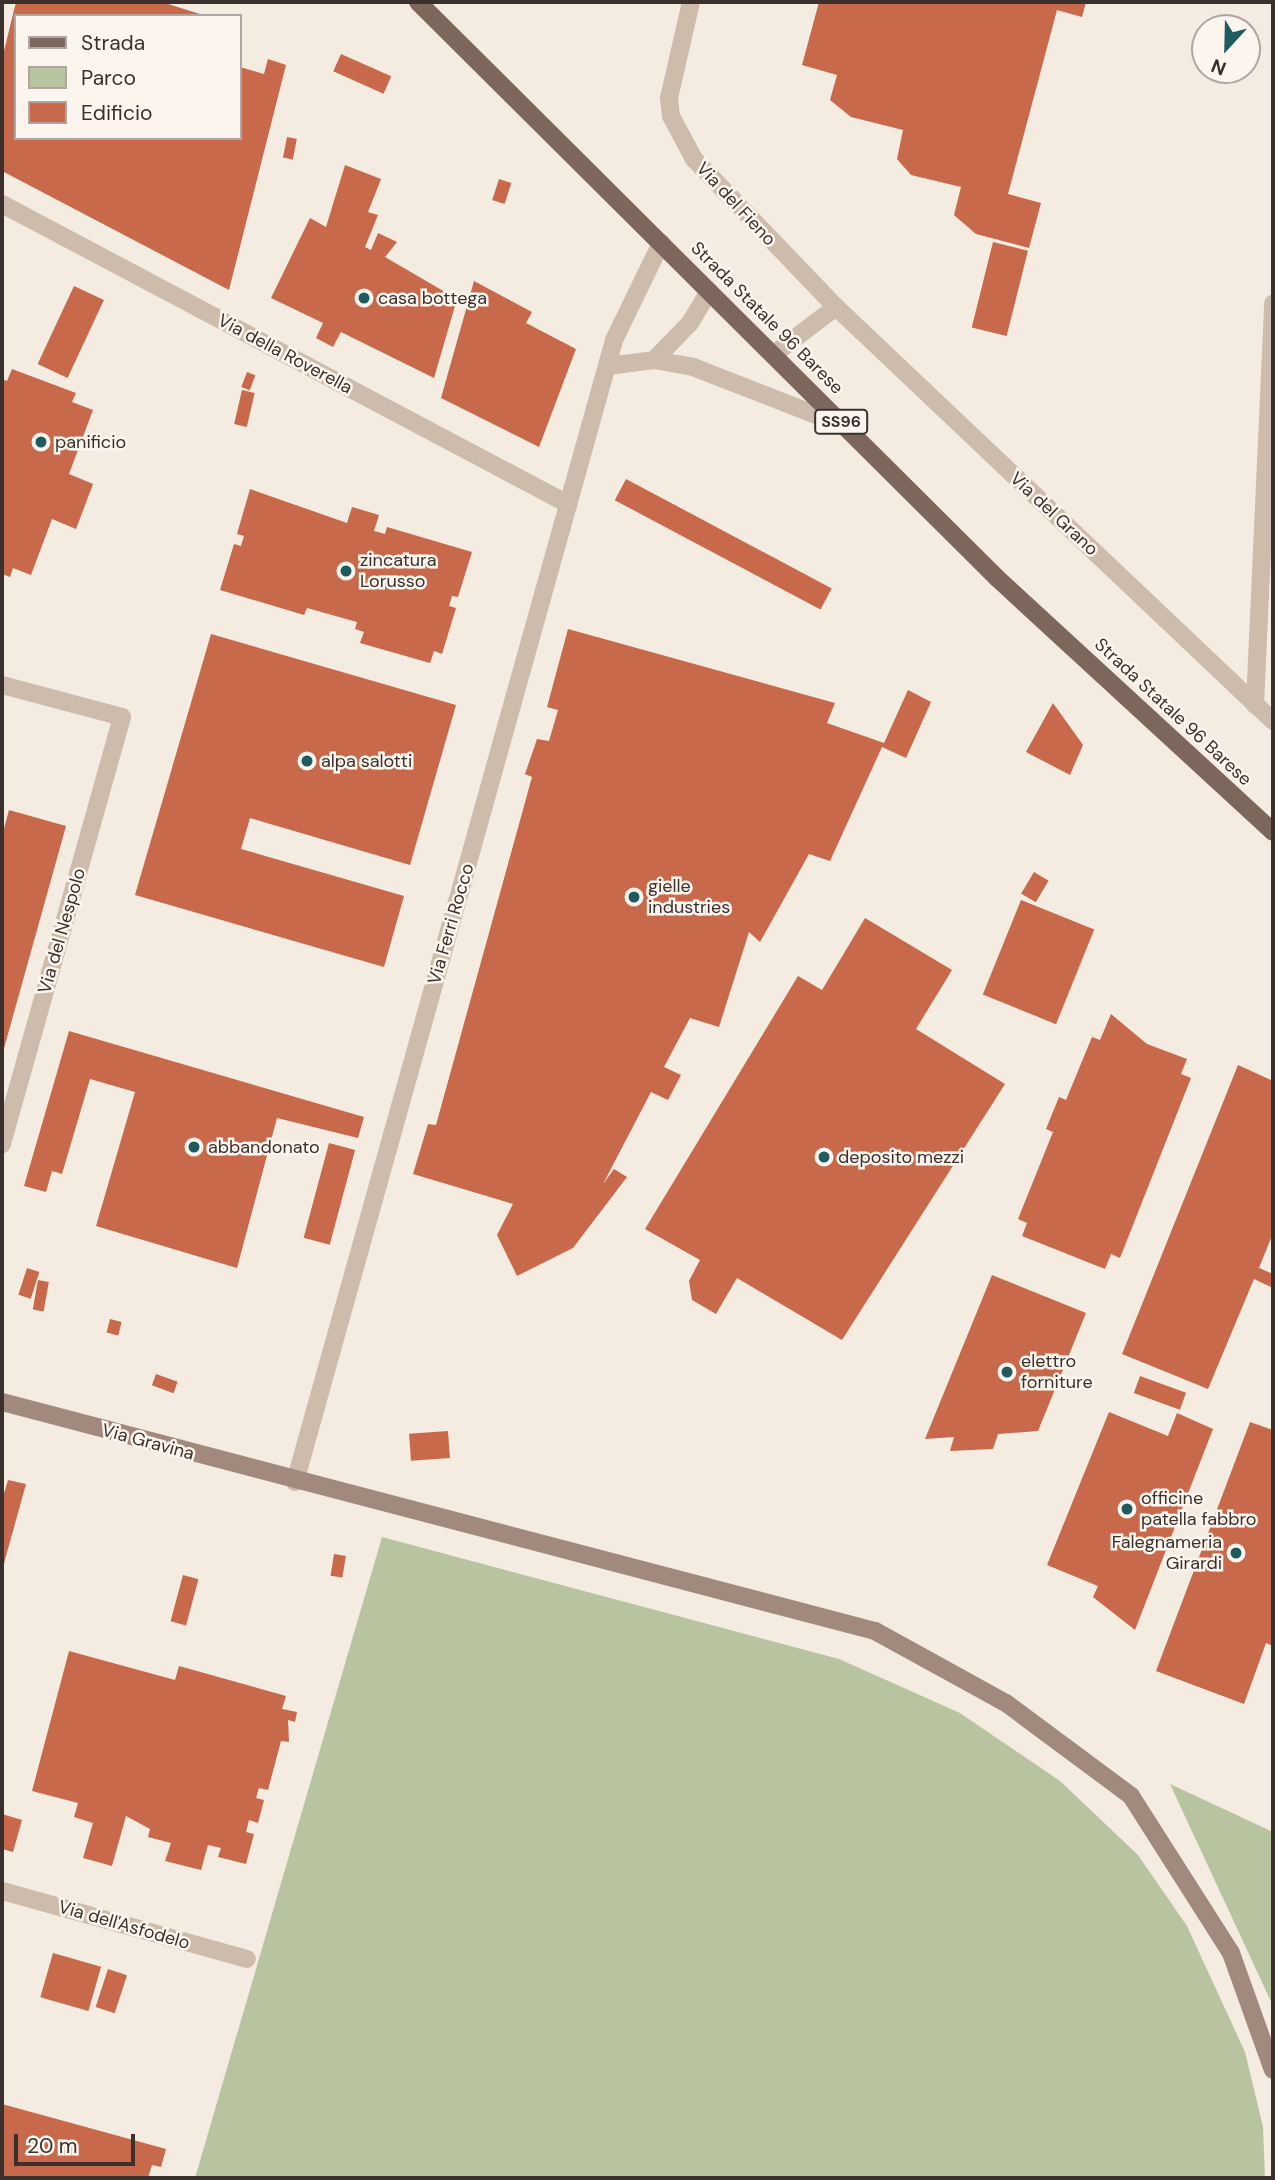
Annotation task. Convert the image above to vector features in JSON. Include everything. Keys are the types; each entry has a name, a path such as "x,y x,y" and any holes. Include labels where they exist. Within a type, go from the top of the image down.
{"main road":[{"name":"Strada Statale 96 Barese","path":"418,2 997,578 1273,832"},
{"name":"Via Gravina","path":"2,1402 295,1482 875,1631 1006,1703 1131,1796 1231,1953 1273,2070"}],"street":[{"name":"Via del Fieno","path":"691,2 670,81 671,116 679,135 723,195 836,307"},
{"name":"Via della Roverella","path":"2,204 568,504"},
{"name":"Via Ferri Rocco","path":"295,1482 608,366 634,290 661,243"},
{"path":"654,359 690,323 709,290"},
{"path":"1255,705 1269,532 1273,303"},
{"path":"774,354 836,307"},
{"name":"Via del Grano","path":"836,307 1273,721"},
{"path":"608,366 654,359 732,380 847,428"},
{"name":"Via del Nespolo","path":"2,685 122,717 2,1144"},
{"name":"Via dell'Asfodelo","path":"2,1891 247,1959"}],"green space":[{"path":"382,1537 839,1659 960,1713 1060,1781 1138,1855 1187,1926 1245,2052 1263,2127 1265,2178 195,2178"},
{"path":"1170,1784 1273,1832 1273,2006"}],"building":[{"path":"16,2 162,2 200,14 14,14 14,140 242,140 242,68 264,74 268,59 286,65 229,290 2,171 2,59"},
{"path":"819,2 1086,2 1082,17 1057,10 1008,194 1041,203 1029,248 976,234 954,215 961,187 911,175 897,159 903,130 851,117 830,100 837,75 802,65"},
{"path":"341,54 391,76 384,94 333,71"},
{"path":"287,137 297,139 293,160 283,158"},
{"name":"casa bottega","path":"345,165 381,179 368,212 378,215 365,247 371,250 378,233 397,242 385,257 457,299 434,378 341,332 333,347 316,338 323,323 271,298 310,218 326,227"},
{"path":"499,179 511,183 505,204 492,200"},
{"path":"993,242 1028,251 1007,336 972,327"},
{"name":"casa bottega","path":"474,281 532,312 526,323 576,349 539,447 441,398"},
{"path":"74,286 104,300 68,378 38,364"},
{"name":"panificio","path":"12,369 76,393 72,402 93,410 69,474 93,484 76,529 52,519 31,575 13,568 10,577 2,574 2,379 7,381"},
{"path":"247,372 255,375 250,390 241,387"},
{"path":"242,390 255,393 247,427 234,424"},
{"path":"626,479 832,588 820,610 615,500"},
{"name":"zincatura Lorusso","path":"250,489 347,523 352,507 379,515 374,531 385,534 387,527 472,552 458,597 452,596 449,606 456,608 442,654 434,651 430,663 360,643 364,632 355,629 357,622 307,608 304,615 220,590 234,544 241,546 244,536 237,534"},
{"name":"gielle industries","path":"568,629 835,703 827,723 884,743 908,690 931,702 906,758 882,747 830,861 809,854 760,942 749,932 719,1027 690,1018 664,1067 681,1075 668,1100 651,1092 603,1184 614,1169 627,1177 573,1248 517,1276 497,1235 513,1204 413,1174 428,1124 436,1125 532,777 525,774 537,739 549,741 558,710 547,707"},
{"name":"alpa salotti","path":"211,634 456,705 410,865 250,818 241,849 404,896 384,967 135,895"},
{"path":"1053,703 1083,745 1070,775 1026,752"},
{"path":"9,810 66,826 3,1052 2,836"},
{"path":"1034,872 1049,881 1036,902 1021,893"},
{"path":"1021,900 1094,930 1056,1024 983,995"},
{"name":"deposito mezzi","path":"865,918 952,970 916,1029 1005,1084 842,1340 737,1278 716,1314 692,1300 689,1281 700,1260 645,1229 798,976 822,990"},
{"path":"1111,1014 1147,1044 1187,1059 1181,1074 1191,1078 1120,1258 1111,1254 1105,1269 1022,1236 1027,1223 1018,1219 1053,1132 1046,1129 1059,1097 1066,1100 1092,1037 1100,1040"},
{"name":"abbandonato","path":"69,1031 364,1117 358,1138 277,1118 237,1268 96,1226 135,1092 90,1079 62,1174 52,1171 46,1192 24,1186"},
{"path":"1238,1065 1273,1081 1273,1233 1259,1268 1273,1274 1273,1288 1254,1279 1208,1389 1122,1354"},
{"path":"329,1143 355,1150 330,1245 304,1238"},
{"path":"27,1268 39,1272 31,1299 18,1295"},
{"name":"elettro forniture","path":"992,1275 1086,1313 1038,1431 998,1434 993,1449 950,1451 954,1437 925,1439"},
{"path":"38,1280 49,1282 44,1311 33,1310"},
{"path":"110,1319 122,1322 118,1335 107,1333"},
{"path":"156,1374 178,1382 174,1393 152,1385"},
{"path":"1140,1376 1186,1393 1180,1410 1134,1393"},
{"name":"officine patella fabbro","path":"1109,1412 1168,1436 1177,1413 1213,1429 1135,1630 1093,1597 1098,1586 1047,1565"},
{"name":"Falegnameria Girardi","path":"1250,1422 1273,1430 1273,1646 1266,1643 1244,1704 1156,1671"},
{"path":"448,1431 450,1458 411,1461 409,1434"},
{"path":"8,1480 26,1484 3,1567 2,1500"},
{"path":"334,1554 346,1556 342,1578 331,1576"},
{"path":"183,1575 198,1579 186,1626 171,1621"},
{"path":"69,1651 175,1680 179,1666 286,1696 282,1709 297,1712 295,1722 288,1720 289,1742 281,1741 268,1790 259,1788 256,1798 264,1800 258,1823 249,1820 246,1832 254,1834 246,1864 218,1857 221,1848 208,1845 201,1870 165,1861 171,1843 148,1837 150,1829 126,1816 112,1866 83,1858 93,1823 74,1817 78,1803 32,1791"},
{"path":"2,1814 22,1820 13,1852 2,1849"},
{"path":"53,1953 101,1967 88,2011 40,1997"},
{"path":"108,1969 127,1975 115,2013 96,2007"},
{"path":"2,2104 166,2149 161,2167 152,2165 148,2178 2,2178"}],"place":[{"name":"casa bottega","path":"364,298"},
{"name":"panificio","path":"41,442"},
{"name":"zincatura Lorusso","path":"346,571"},
{"name":"alpa salotti","path":"307,761"},
{"name":"gielle industries","path":"634,897"},
{"name":"abbandonato","path":"194,1147"},
{"name":"deposito mezzi","path":"824,1157"},
{"name":"elettro forniture","path":"1007,1372"},
{"name":"officine patella fabbro","path":"1127,1509"},
{"name":"Falegnameria Girardi","path":"1236,1553"}]}
